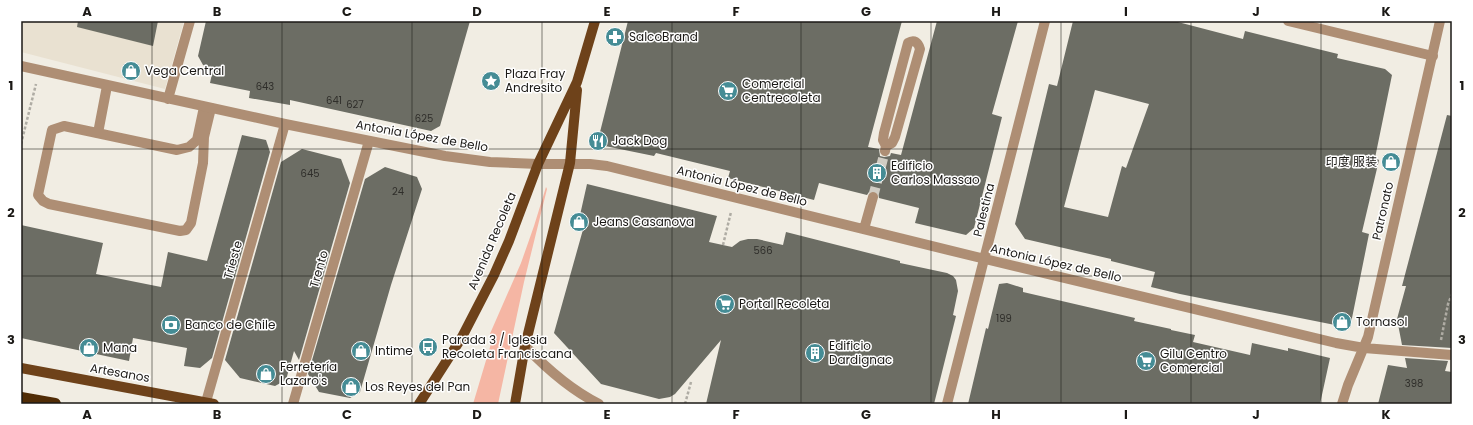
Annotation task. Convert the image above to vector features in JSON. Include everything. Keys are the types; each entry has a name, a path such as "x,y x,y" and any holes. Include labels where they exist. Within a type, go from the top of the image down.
{"highway":[{"path":"21,398 55,404"}],"main road":[{"name":"Avenida Recoleta","path":"419,404 462,337 494,275 509,241 538,164 577,82 594,21"},
{"name":"Avenida Recoleta","path":"515,404 525,346 570,163 577,82"},
{"name":"Artesanos","path":"21,368 210,403"}],"street":[{"path":"168,99 190,21"},
{"name":"Palestina","path":"947,404 1045,21"},
{"path":"1288,21 1433,56"},
{"name":"Patronato","path":"1342,404 1368,337 1440,21"},
{"path":"915,41 919,44 920,49 895,137 892,143 885,149 883,140 884,134 908,43 915,41"},
{"name":"Antonia López de Bello","path":"21,66 208,108 445,156 490,162 538,164 570,163 607,166 985,260 1364,348 1452,355"},
{"path":"98,133 107,86"},
{"path":"208,108 204,137 203,163 191,223 186,230 180,232 49,204 43,201 38,195 52,130 64,126 177,150 189,147 198,140 208,108"},
{"name":"Trieste","path":"210,403 285,124"},
{"name":"Trento","path":"294,404 369,141"},
{"path":"189,147 203,153"},
{"path":"864,229 873,197"},
{"path":"525,346 556,376 599,404"}],"path":[{"path":"21,144 39,70"},
{"path":"723,245 735,198"},
{"path":"1438,354 1448,304 1452,294"},
{"path":"685,404 691,382"}],"shaded area":[{"name":"Vega Central","path":"21,21 184,21 165,89 21,52"},
{"path":"546,187 547,189 524,282 498,404 473,404 493,337 489,336 521,263"}],"building":[{"path":"78,21 158,21 153,46 77,27"},
{"path":"206,21 470,21 440,126 431,131 290,100 290,105 249,98 250,91 210,83 213,69 203,65 198,56"},
{"path":"628,21 902,21 868,147 879,149 880,156 884,157 890,156 891,153 901,155 937,21 1018,21 992,114 1002,117 974,228 966,235 915,223 919,208 879,198 878,193 874,191 869,192 867,195 819,183 814,200 728,178 730,171 656,153 654,156 605,146 599,136"},
{"path":"1073,21 1174,21 1243,39 1245,31 1338,54 1337,58 1385,69 1392,75 1375,158 1379,160 1362,232 1369,234 1350,328 1151,287 1155,272 1111,261 1111,259 1025,239 1015,224 1049,84 1057,86","holes":["1095,90 1149,104 1126,168 1122,166 1108,217 1064,207"]},
{"path":"1447,115 1452,116 1452,348 1402,345 1397,319 1406,286 1402,286"},
{"path":"242,135 266,140 270,152 212,358 200,368 184,366 187,348 133,338 129,361 21,338 21,225 103,243 96,274 161,287 168,252 207,261"},
{"path":"302,149 341,159 350,183 299,360 294,351 286,380 275,386 240,378 225,360 281,162"},
{"path":"385,167 417,177 422,189 391,285 360,392 350,398 319,392 308,374 365,179"},
{"path":"587,184 717,216 709,242 732,247 740,241 757,239 783,245 786,232 900,261 900,263 947,273 953,276 956,280 958,291 953,315 956,316 934,404 706,404 721,340 675,394 670,397 659,399 601,384 554,333 584,226 578,224"},
{"path":"1007,283 1023,288 1023,292 1135,318 1134,321 1195,335 1193,342 1250,355 1252,343 1288,351 1288,348 1330,358 1320,404 968,404 986,328 988,329 999,284"},
{"path":"1405,358 1448,361 1445,371 1452,372 1452,404 1378,404 1388,365 1407,368"}],"tunnel":[{"path":"873,197 885,151"}],"place":[{"name":"SalcoBrand","path":"615,37"},
{"name":"Vega Central","path":"131,71"},
{"name":"Plaza Fray Andresito","path":"491,81"},
{"name":"Comercial Centrecoleta","path":"728,91"},
{"name":"Jack Dog","path":"598,141"},
{"name":"印度 服装","path":"1391,162"},
{"name":"Edificio Carlos Massao","path":"877,173"},
{"name":"Jeans Casanova","path":"579,222"},
{"name":"Portal Recoleta","path":"725,304"},
{"name":"Tornasol","path":"1342,322"},
{"name":"Banco de Chile","path":"171,325"},
{"name":"Parada 3 / Iglesia Recoleta Franciscana","path":"428,347"},
{"name":"Mana","path":"89,348"},
{"name":"Intime","path":"361,351"},
{"name":"Edificio Dardignac","path":"815,353"},
{"name":"Gilu Centro Comercial","path":"1146,361"},
{"name":"Ferretería Lazaro's","path":"266,374"},
{"name":"Los Reyes del Pan","path":"351,387"}]}
